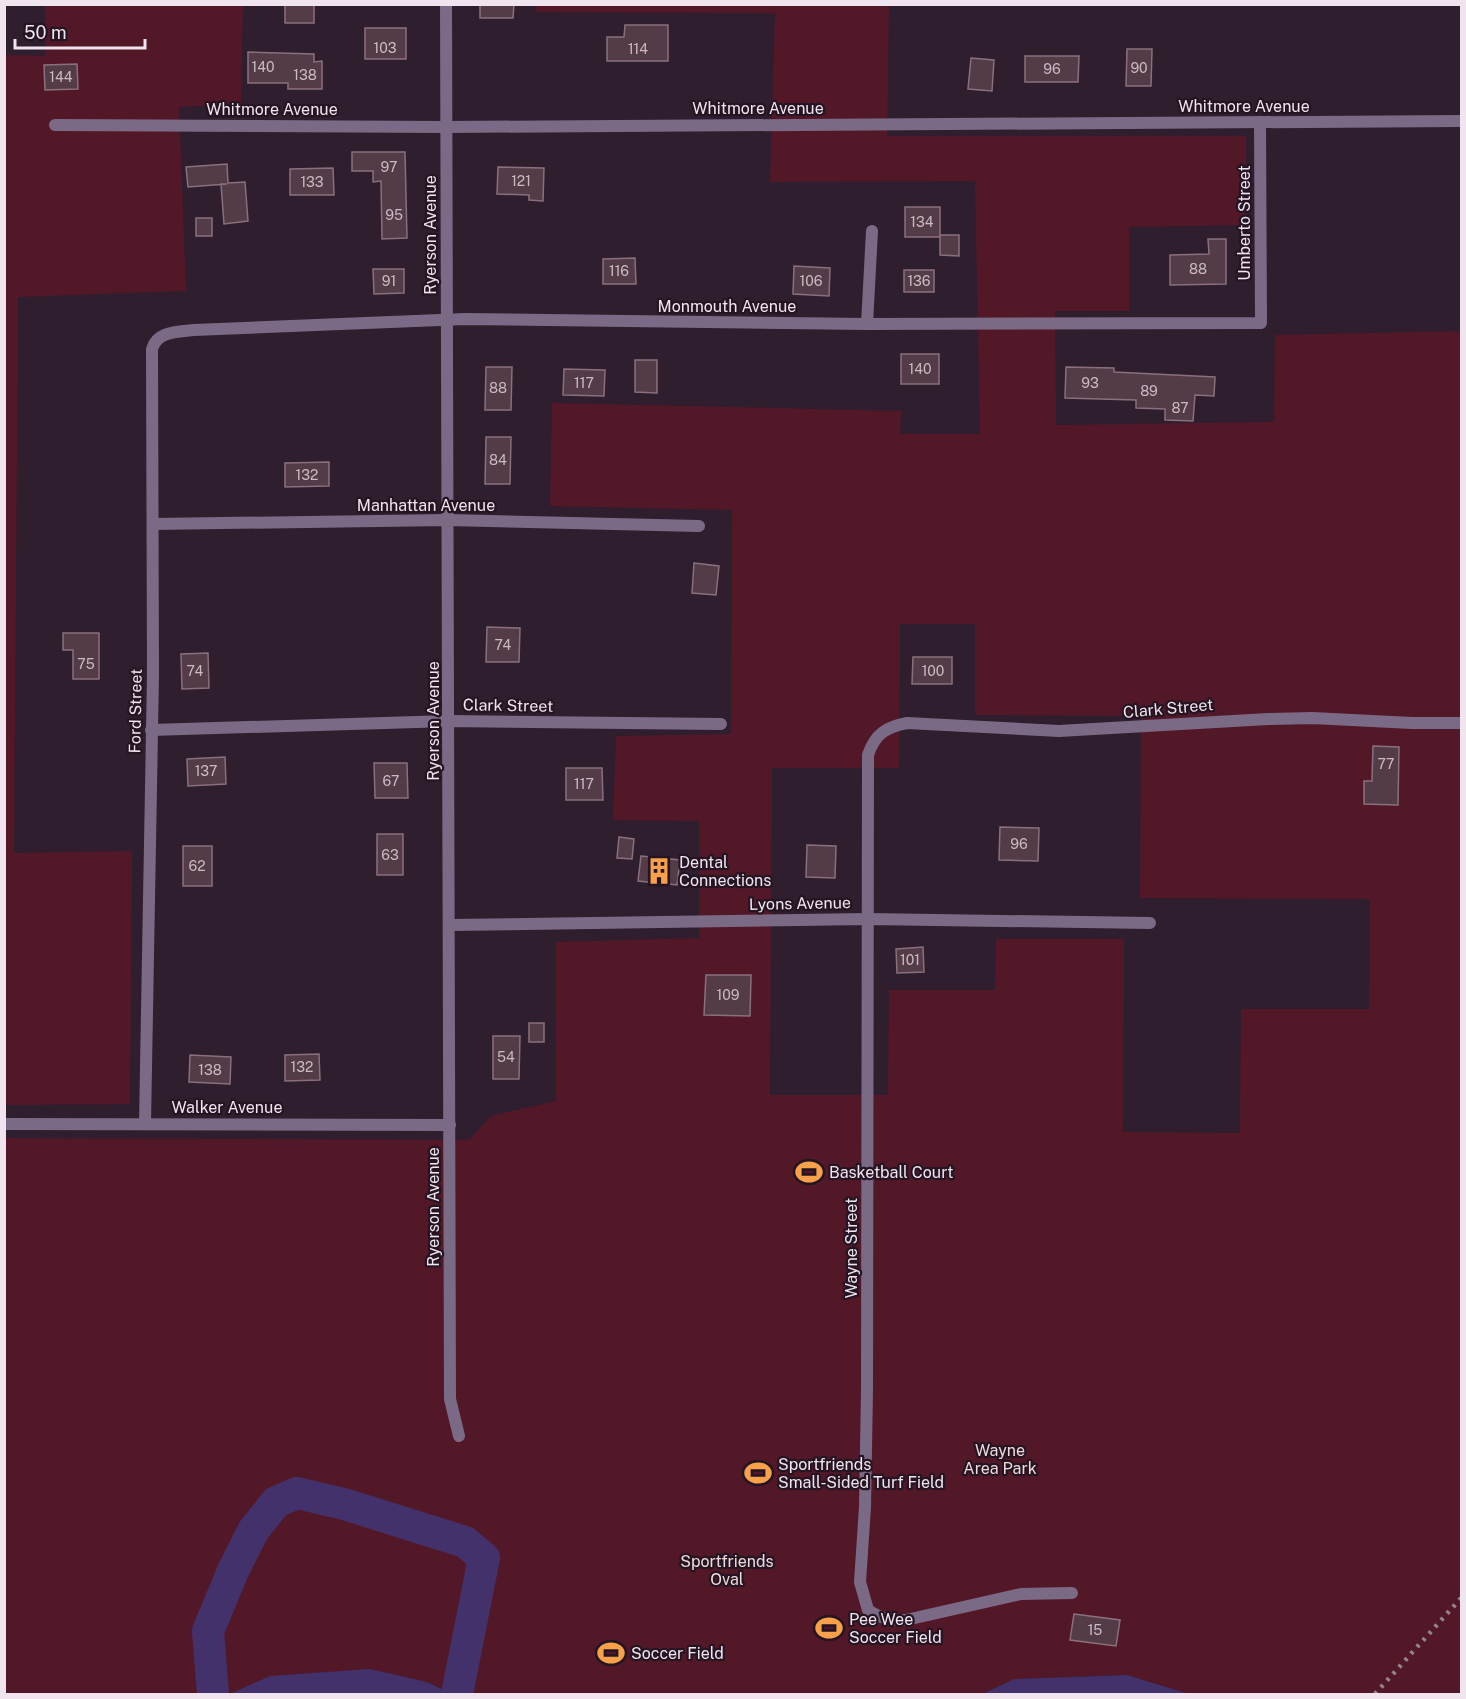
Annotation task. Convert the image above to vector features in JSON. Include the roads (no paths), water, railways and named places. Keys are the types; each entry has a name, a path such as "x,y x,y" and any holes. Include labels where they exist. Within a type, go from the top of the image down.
{"street":[{"name":"Ryerson Avenue","path":"446,4 450,1400 459,1436"},
{"name":"Whitmore Avenue","path":"55,125 446,127 1461,121"},
{"name":"Umberto Street","path":"1260,122 1261,324"},
{"path":"867,324 872,231"},
{"name":"Monmouth Avenue","path":"194,330 447,319 867,324 1261,324"},
{"name":"Ford Street","path":"145,1124 153,524 152,350 160,336 170,332 194,330"},
{"name":"Manhattan Avenue","path":"153,524 448,520 699,526"},
{"name":"Clark Street","path":"880,733 892,726 907,723 1059,731 1279,718 1461,723"},
{"name":"Clark Street","path":"151,730 449,721 721,724"},
{"name":"Wayne Street","path":"880,733 872,743 868,755 867,1390 865,1507 860,1582 868,1610 878,1617 890,1620 906,1620 1021,1594 1072,1593"},
{"name":"Lyons Avenue","path":"450,925 868,919 1150,923"},
{"name":"Walker Avenue","path":"4,1124 450,1125"}],"waterway":[{"path":"213,1694 208,1631 233,1571 253,1531 276,1502 297,1493 344,1504 465,1542 484,1558 457,1694"}],"railway":[{"path":"1375,1694 1462,1597"}],"place":[{"name":"Dental Connections","path":"659,871"},
{"name":"Basketball Court","path":"809,1172"},
{"name":"Sportfriends Small-Sided Turf Field","path":"758,1473"},
{"name":"Pee Wee Soccer Field","path":"829,1628"},
{"name":"Soccer Field","path":"611,1653"}],"park label":[{"name":"Wayne Area Park","path":"1000,1459"},
{"name":"Sportfriends Oval","path":"727,1570"}]}
